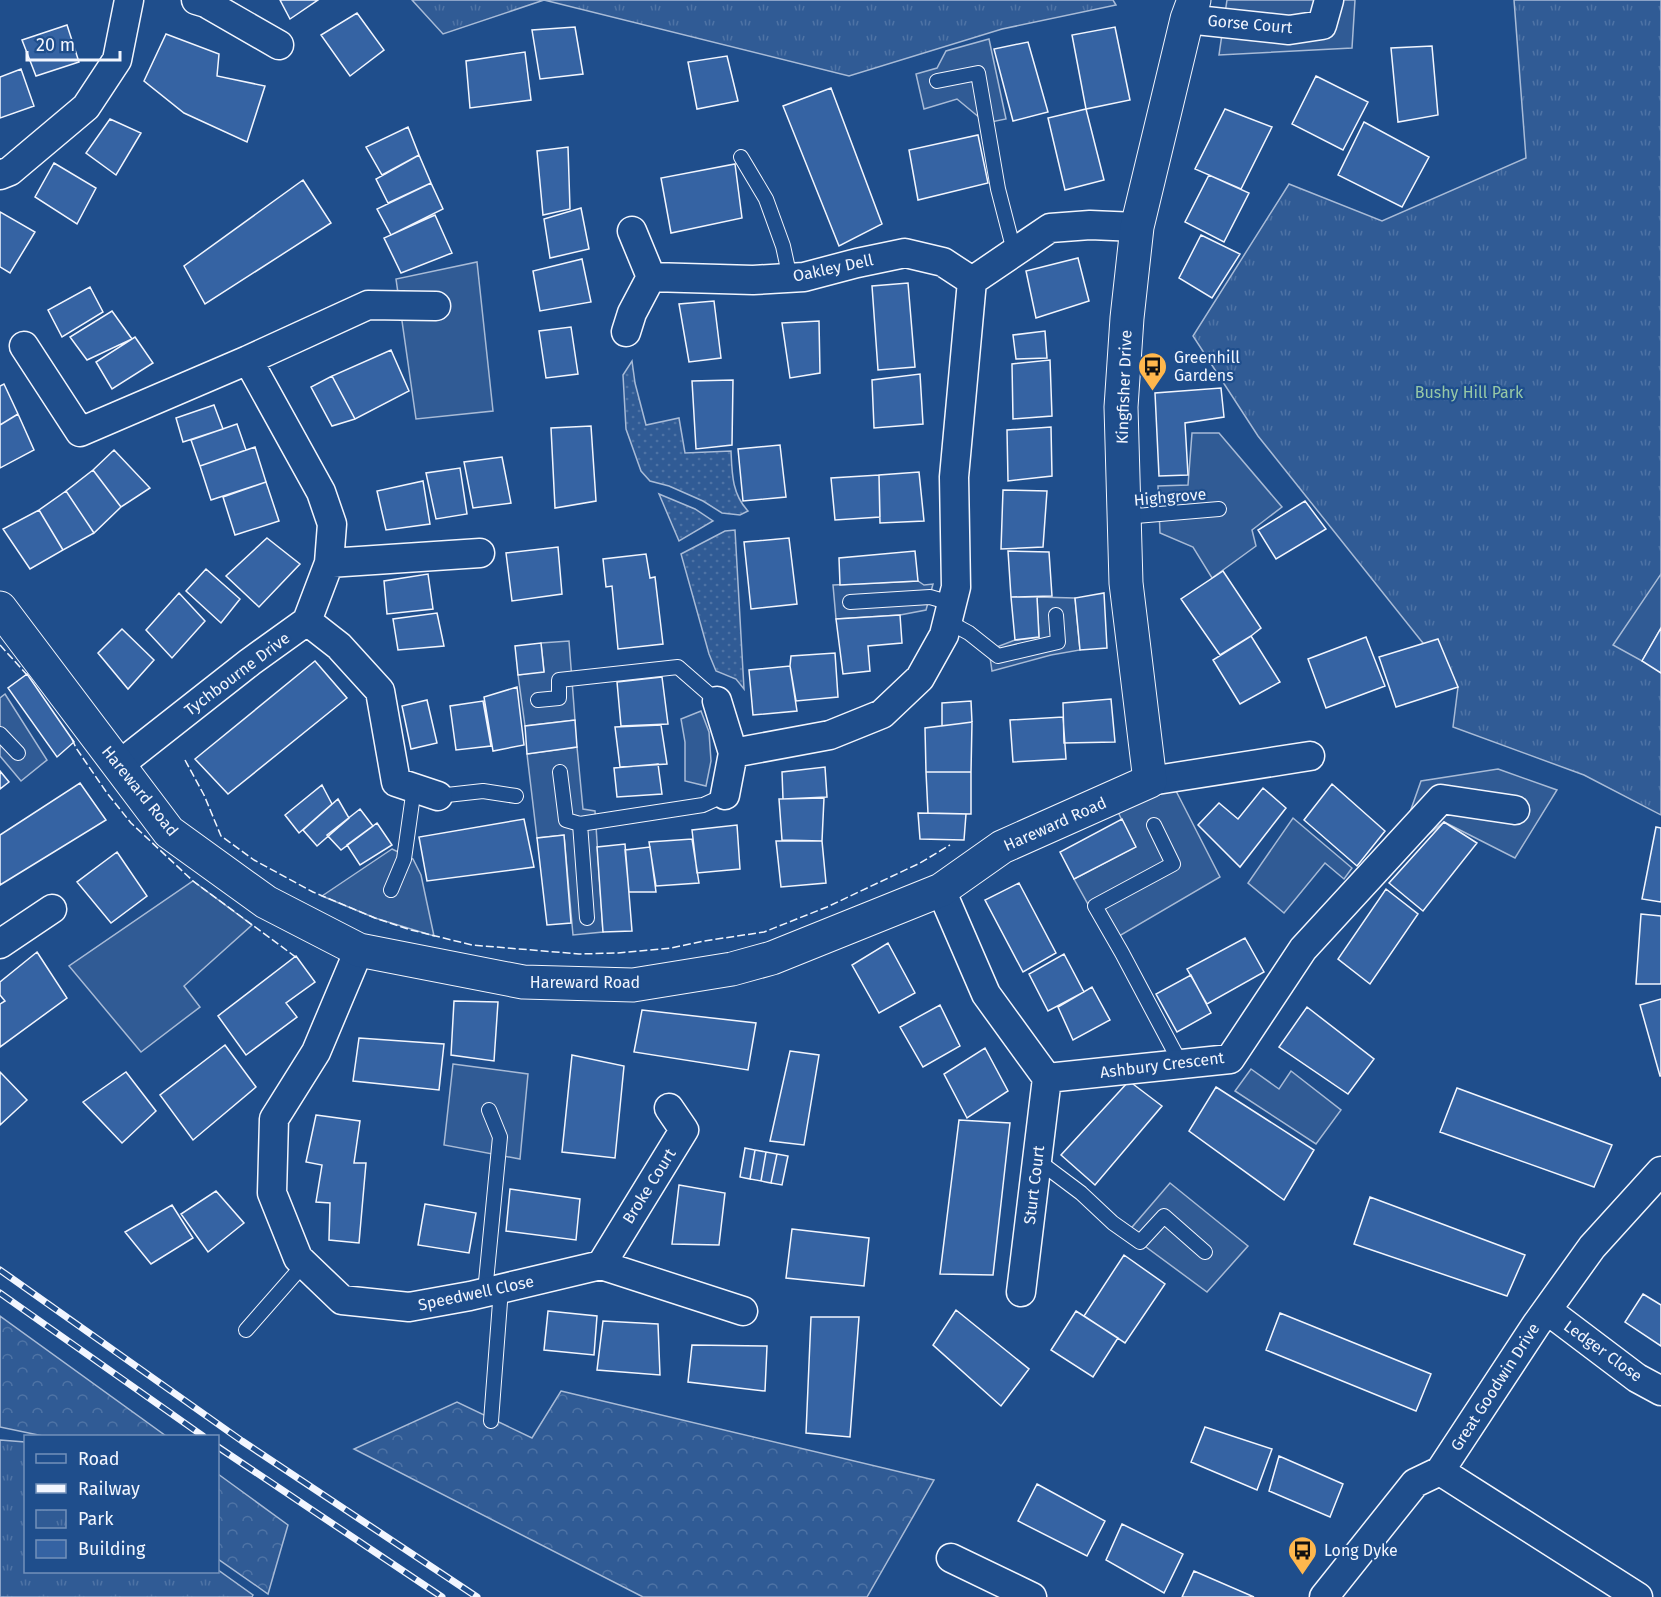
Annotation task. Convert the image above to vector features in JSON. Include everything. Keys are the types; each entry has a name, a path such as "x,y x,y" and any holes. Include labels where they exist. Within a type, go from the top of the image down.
{"street":[{"path":"0,175 10,171 86,107 117,60 129,0"},
{"path":"195,0 206,3 279,45"},
{"name":"Gorse Court","path":"1191,9 1289,30 1322,25 1329,0"},
{"name":"Kingfisher Drive","path":"1150,781 1126,583 1121,407 1127,318 1137,227 1191,9"},
{"path":"733,753 830,735 882,714 920,678 944,634 956,587 954,477 972,281 1050,228 1090,225 1137,227"},
{"path":"626,332 632,313 651,277 632,231"},
{"name":"Oakley Dell","path":"651,277 753,280 804,277 905,253 942,262 972,281"},
{"path":"24,346 80,432 248,360 368,305 436,306"},
{"name":"Tychbourne Drive","path":"118,765 250,662 307,621 329,563 332,524 321,492 248,360"},
{"path":"329,563 480,554"},
{"name":"Hareward Road","path":"0,608 170,832 266,902 359,950 523,982 633,985 732,969 772,958 941,890 1002,847 1150,781 1310,756"},
{"path":"307,621 339,646 380,691 405,786"},
{"path":"717,701 733,753 725,795"},
{"name":"Ashbury Crescent","path":"1047,1078 1230,1059 1303,949 1441,799 1515,810"},
{"path":"941,890 986,994 1047,1078"},
{"path":"0,945 52,909"},
{"name":"Speedwell Close","path":"359,950 316,1052 274,1119 272,1193 297,1258 342,1300 409,1308 601,1265"},
{"name":"Sturt Court","path":"1022,1292 1047,1078"},
{"name":"Broke Court","path":"601,1265 684,1130 669,1108"},
{"name":"Great Goodwin Drive","path":"1324,1597 1415,1483 1440,1471 1547,1310 1592,1247 1661,1171"},
{"path":"601,1265 743,1311"},
{"name":"Ledger Close","path":"1547,1310 1637,1378 1661,1391"},
{"path":"1440,1471 1638,1597"},
{"path":"951,1558 1032,1597"}],"lane":[{"path":"937,81 978,73 998,189 1014,251"},
{"path":"741,157 766,199 783,246 790,278"},
{"name":"Highgrove","path":"1124,517 1219,509"},
{"path":"850,602 930,597 998,656 1058,642 1056,615"},
{"path":"538,700 559,698 559,680 678,667 717,701"},
{"path":"0,734 18,753"},
{"path":"560,772 566,820 580,824 703,805 725,795"},
{"path":"391,890 404,858 405,786 483,791 516,796"},
{"path":"580,824 587,918"},
{"path":"1154,825 1173,864 1095,906 1181,1064"},
{"path":"489,1110 500,1137 493,1290 491,1421"},
{"path":"1037,1160 1081,1193 1113,1223 1140,1242 1164,1215 1205,1252"},
{"path":"246,1330 304,1264"}],"green space":[{"path":"412,0 544,0 443,34"},
{"path":"544,0 1113,0 1116,5 1002,29 849,76"},
{"name":"Bushy Hill Park","path":"1514,0 1661,0 1661,815 1584,775 1453,727 1458,687 1258,436 1193,336 1289,184 1382,221 1526,158"},
{"path":"632,361 646,425 679,418 685,453 731,451 736,491 748,511 740,515 722,513 703,501 669,486 650,481 641,471 626,429 623,375"},
{"path":"659,494 695,509 713,521 679,541"},
{"path":"735,530 744,689 736,679 716,671 709,654 681,554 725,531"},
{"path":"0,1316 165,1435 38,1435 0,1427"},
{"path":"561,1391 934,1480 867,1597 643,1597 354,1449 457,1402 532,1438"},
{"path":"0,1440 24,1442 24,1573 219,1573 219,1571 253,1595 252,1597 0,1597"},
{"path":"219,1475 288,1525 268,1594 219,1560"}],"shaded area":[{"path":"1227,0 1355,0 1352,48 1219,55"},
{"path":"989,39 1006,119 986,123 957,99 924,109 916,74 937,68 946,51"},
{"path":"477,262 493,411 416,419 396,279"},
{"path":"1192,433 1219,433 1282,507 1252,530 1256,546 1212,578 1193,547 1160,533 1158,486 1188,485"},
{"path":"1661,574 1661,628 1642,661 1613,645"},
{"path":"918,581 924,585 933,584 926,610 900,615 836,619 833,585"},
{"path":"1037,597 1075,598 1080,650 1051,655 992,671 989,650 1015,640 1039,637"},
{"path":"569,641 575,720 525,726 518,675 544,671 541,643"},
{"path":"5,694 47,760 21,781 0,756 0,698"},
{"path":"701,711 709,732 711,761 706,786 685,781 685,742 681,719"},
{"path":"577,747 583,809 595,811 603,932 573,935 564,835 537,838 527,754"},
{"path":"1498,769 1557,790 1515,858 1444,822 1420,841 1403,832 1421,781"},
{"path":"1174,787 1220,877 1109,942 1074,879 1135,847 1117,810"},
{"path":"1293,818 1352,868 1344,879 1325,863 1284,913 1248,883"},
{"path":"392,849 413,859 421,875 434,936 375,918 322,896"},
{"path":"193,881 252,925 184,986 200,1007 141,1052 69,966"},
{"path":"453,1064 528,1074 520,1159 444,1145"},
{"path":"1251,1069 1279,1089 1291,1071 1341,1110 1316,1144 1235,1091"},
{"path":"1170,1183 1248,1246 1207,1292 1127,1233"}],"building":[{"path":"280,0 318,0 290,19"},
{"path":"357,13 384,50 350,76 321,35"},
{"path":"67,25 79,62 36,76 22,40"},
{"path":"575,27 583,74 540,79 532,30"},
{"path":"1115,27 1130,100 1086,109 1072,35"},
{"path":"166,34 219,54 217,76 265,86 247,142 184,113 144,81"},
{"path":"1028,42 1048,112 1013,121 994,49"},
{"path":"1432,46 1438,115 1398,122 1391,48"},
{"path":"525,52 531,100 470,108 466,61"},
{"path":"727,56 738,101 697,109 688,62"},
{"path":"21,69 34,106 0,118 0,77"},
{"path":"1316,76 1368,102 1343,150 1292,124"},
{"path":"831,88 882,224 839,246 783,106"},
{"path":"1086,109 1104,180 1065,190 1048,118"},
{"path":"1225,109 1272,127 1241,189 1195,169"},
{"path":"110,119 141,133 116,175 86,153"},
{"path":"1364,122 1429,157 1402,207 1338,175"},
{"path":"408,127 419,155 382,175 366,147"},
{"path":"978,135 988,183 918,200 909,150"},
{"path":"568,147 570,209 543,215 537,151"},
{"path":"419,155 431,183 388,203 376,179"},
{"path":"54,163 96,188 77,224 35,197"},
{"path":"735,164 742,218 671,233 661,178"},
{"path":"1209,175 1249,193 1224,242 1185,222"},
{"path":"303,180 331,223 205,304 184,266"},
{"path":"431,183 443,209 391,235 377,209"},
{"path":"581,208 589,249 550,258 544,219"},
{"path":"0,212 35,232 10,273 0,267"},
{"path":"435,215 452,253 401,273 384,238"},
{"path":"1201,235 1240,254 1212,298 1179,278"},
{"path":"1078,258 1089,301 1036,318 1026,271"},
{"path":"582,259 591,302 540,311 533,271"},
{"path":"908,283 915,367 878,370 872,286"},
{"path":"90,287 103,312 62,337 48,310"},
{"path":"714,301 721,358 689,362 679,304"},
{"path":"112,311 132,339 87,360 70,337"},
{"path":"819,321 820,373 790,378 782,323"},
{"path":"571,327 578,374 546,378 539,331"},
{"path":"1045,331 1047,358 1016,359 1013,335"},
{"path":"135,337 153,363 112,389 96,362"},
{"path":"391,350 409,391 355,419 332,376"},
{"path":"1050,360 1052,416 1013,419 1012,364"},
{"path":"920,374 923,424 874,428 872,380"},
{"path":"332,376 355,419 332,426 311,387"},
{"path":"733,380 732,445 696,449 692,381"},
{"path":"4,384 18,414 0,425 0,386"},
{"path":"1221,388 1224,417 1185,423 1188,475 1159,476 1155,393"},
{"path":"214,405 223,429 183,442 176,418"},
{"path":"18,414 34,450 0,468 0,425"},
{"path":"237,424 246,450 200,466 191,440"},
{"path":"591,426 596,501 555,508 551,428"},
{"path":"1051,427 1052,476 1008,481 1007,430"},
{"path":"780,445 786,497 743,501 738,449"},
{"path":"255,447 266,482 211,500 200,466"},
{"path":"114,450 150,488 121,507 93,470"},
{"path":"502,457 511,503 473,508 464,462"},
{"path":"460,468 467,514 436,519 426,473"},
{"path":"93,470 121,507 94,533 66,491"},
{"path":"919,472 924,521 880,523 879,475"},
{"path":"879,475 880,517 835,520 831,478"},
{"path":"423,481 430,524 386,530 377,491"},
{"path":"266,482 279,521 235,535 223,497"},
{"path":"1003,490 1047,491 1043,547 1001,549"},
{"path":"66,491 94,533 63,550 39,510"},
{"path":"1305,501 1326,529 1276,559 1258,530"},
{"path":"39,510 63,550 30,569 3,529"},
{"path":"267,538 300,564 259,607 226,576"},
{"path":"789,538 797,604 751,609 744,542"},
{"path":"558,547 562,594 512,601 506,553"},
{"path":"915,551 918,581 840,585 839,558"},
{"path":"1008,551 1049,552 1052,596 1011,597"},
{"path":"646,554 650,578 655,577 663,644 618,649 612,586 606,587 603,559"},
{"path":"206,569 240,599 221,623 186,591"},
{"path":"1223,571 1261,628 1220,655 1181,599"},
{"path":"428,574 433,609 387,614 384,581"},
{"path":"179,593 205,621 172,658 146,630"},
{"path":"1104,593 1107,648 1080,650 1075,598"},
{"path":"1011,597 1037,597 1039,637 1015,640"},
{"path":"437,613 444,646 398,650 393,619"},
{"path":"900,615 902,643 868,646 870,671 843,674 836,619"},
{"path":"1661,628 1661,673 1642,661"},
{"path":"122,629 154,660 128,689 98,653"},
{"path":"1251,636 1280,682 1240,704 1213,660"},
{"path":"1366,637 1385,686 1326,708 1308,659"},
{"path":"1438,639 1458,687 1396,707 1379,657"},
{"path":"541,643 544,672 518,675 515,646"},
{"path":"835,653 838,697 796,701 790,666 791,656"},
{"path":"315,661 347,698 228,794 195,759"},
{"path":"790,666 797,711 753,715 749,670"},
{"path":"27,674 74,742 57,757 8,688"},
{"path":"662,677 668,724 621,726 617,682"},
{"path":"517,687 524,745 493,751 484,697"},
{"path":"1111,699 1115,742 1064,743 1063,703"},
{"path":"427,700 437,743 411,749 402,706"},
{"path":"483,701 491,746 456,750 450,706"},
{"path":"971,701 972,722 942,726 942,703"},
{"path":"1063,717 1066,759 1013,762 1010,720"},
{"path":"575,720 577,747 527,754 525,726"},
{"path":"972,722 971,772 926,772 925,728"},
{"path":"661,725 667,764 620,767 615,727"},
{"path":"658,764 662,794 617,797 614,768"},
{"path":"825,767 827,797 783,799 782,772"},
{"path":"0,771 9,782 0,789"},
{"path":"926,772 971,772 971,814 928,813"},
{"path":"80,783 106,820 0,885 0,835"},
{"path":"1332,784 1385,831 1357,866 1304,820"},
{"path":"322,785 332,804 299,833 285,815"},
{"path":"1263,788 1286,808 1240,867 1198,825 1219,803 1238,819"},
{"path":"824,798 822,841 782,840 779,799"},
{"path":"338,799 349,818 317,846 303,830"},
{"path":"360,809 373,826 341,850 327,835"},
{"path":"918,813 966,814 964,840 920,839"},
{"path":"524,819 534,867 427,881 419,837"},
{"path":"1122,819 1136,847 1074,879 1060,852"},
{"path":"1444,822 1477,843 1423,911 1389,883"},
{"path":"377,823 392,845 360,865 347,845"},
{"path":"737,825 740,869 697,873 692,830"},
{"path":"1656,827 1661,828 1661,902 1642,899"},
{"path":"564,835 571,923 547,925 537,838"},
{"path":"692,839 699,883 656,886 649,842"},
{"path":"776,841 822,841 826,883 781,887"},
{"path":"625,844 632,931 603,932 597,847"},
{"path":"650,847 656,892 629,892 625,850"},
{"path":"117,852 147,896 111,923 77,882"},
{"path":"1019,883 1056,953 1023,972 985,900"},
{"path":"1386,889 1418,914 1370,984 1338,959"},
{"path":"1641,914 1661,916 1661,984 1636,984"},
{"path":"1245,938 1264,972 1207,1004 1187,969"},
{"path":"888,943 915,993 879,1013 852,965"},
{"path":"37,952 67,998 0,1047 0,1004 5,1001 0,995 0,982"},
{"path":"1064,954 1084,992 1048,1011 1029,974"},
{"path":"296,956 315,982 286,1003 297,1017 246,1055 218,1016"},
{"path":"1191,975 1211,1013 1177,1032 1156,994"},
{"path":"1092,987 1110,1020 1073,1040 1058,1007"},
{"path":"1661,999 1661,1076 1660,1076 1640,1005"},
{"path":"454,1001 498,1002 494,1061 451,1055"},
{"path":"940,1005 960,1046 923,1067 900,1027"},
{"path":"1307,1007 1374,1059 1348,1094 1279,1047"},
{"path":"642,1010 756,1023 748,1070 634,1052"},
{"path":"359,1038 444,1044 439,1090 353,1081"},
{"path":"225,1045 256,1087 193,1140 160,1095"},
{"path":"985,1048 1008,1091 967,1118 944,1074"},
{"path":"790,1051 819,1055 804,1145 770,1141"},
{"path":"572,1055 624,1066 615,1158 562,1152"},
{"path":"0,1072 27,1100 0,1125"},
{"path":"126,1072 156,1111 122,1143 83,1102"},
{"path":"1129,1081 1162,1106 1095,1185 1061,1155"},
{"path":"1216,1087 1314,1150 1284,1200 1189,1131"},
{"path":"1457,1088 1612,1145 1594,1187 1440,1132"},
{"path":"316,1115 360,1121 354,1163 366,1163 359,1243 329,1240 330,1203 316,1202 322,1165 306,1162"},
{"path":"959,1120 1010,1123 993,1275 940,1274"},
{"path":"745,1148 755,1150 750,1179 740,1177"},
{"path":"755,1150 766,1152 761,1181 750,1179"},
{"path":"766,1152 777,1154 771,1183 761,1181"},
{"path":"777,1154 788,1156 782,1185 771,1183"},
{"path":"679,1185 725,1193 719,1245 672,1244"},
{"path":"510,1189 580,1199 576,1240 506,1231"},
{"path":"216,1191 244,1223 208,1252 181,1214"},
{"path":"1370,1197 1525,1255 1507,1296 1354,1244"},
{"path":"425,1204 476,1213 469,1253 418,1245"},
{"path":"172,1205 193,1238 151,1264 125,1232"},
{"path":"792,1229 869,1238 864,1286 786,1278"},
{"path":"1124,1255 1165,1284 1125,1343 1084,1316"},
{"path":"1643,1294 1661,1305 1661,1346 1625,1322"},
{"path":"956,1310 1029,1369 1001,1406 933,1345"},
{"path":"548,1311 597,1316 594,1355 544,1350"},
{"path":"1076,1311 1118,1338 1093,1377 1051,1350"},
{"path":"1280,1313 1431,1374 1416,1411 1266,1350"},
{"path":"811,1317 859,1317 850,1437 806,1433"},
{"path":"603,1321 658,1324 660,1375 597,1370"},
{"path":"692,1345 767,1346 765,1391 688,1382"},
{"path":"1205,1427 1272,1449 1257,1490 1191,1462"},
{"path":"1279,1456 1343,1484 1330,1517 1269,1491"},
{"path":"1037,1484 1105,1521 1087,1556 1018,1521"},
{"path":"1122,1524 1183,1554 1164,1593 1106,1560"},
{"path":"1194,1571 1254,1597 1182,1597"}],"railway":[{"path":"0,1270 242,1441 477,1597"},
{"path":"0,1293 202,1435"},
{"path":"219,1448 442,1597"}],"fence":[{"path":"0,645 29,677"},
{"path":"72,739 107,793 131,823 193,881 297,958"},
{"path":"185,760 204,795 221,836 254,860 313,892 375,918 411,930 472,945 579,954 618,953 671,948 764,932 827,907 920,863 950,845"}],"place":[{"name":"Greenhill Gardens","path":"1153,392"},
{"name":"Long Dyke","path":"1303,1576"}]}
